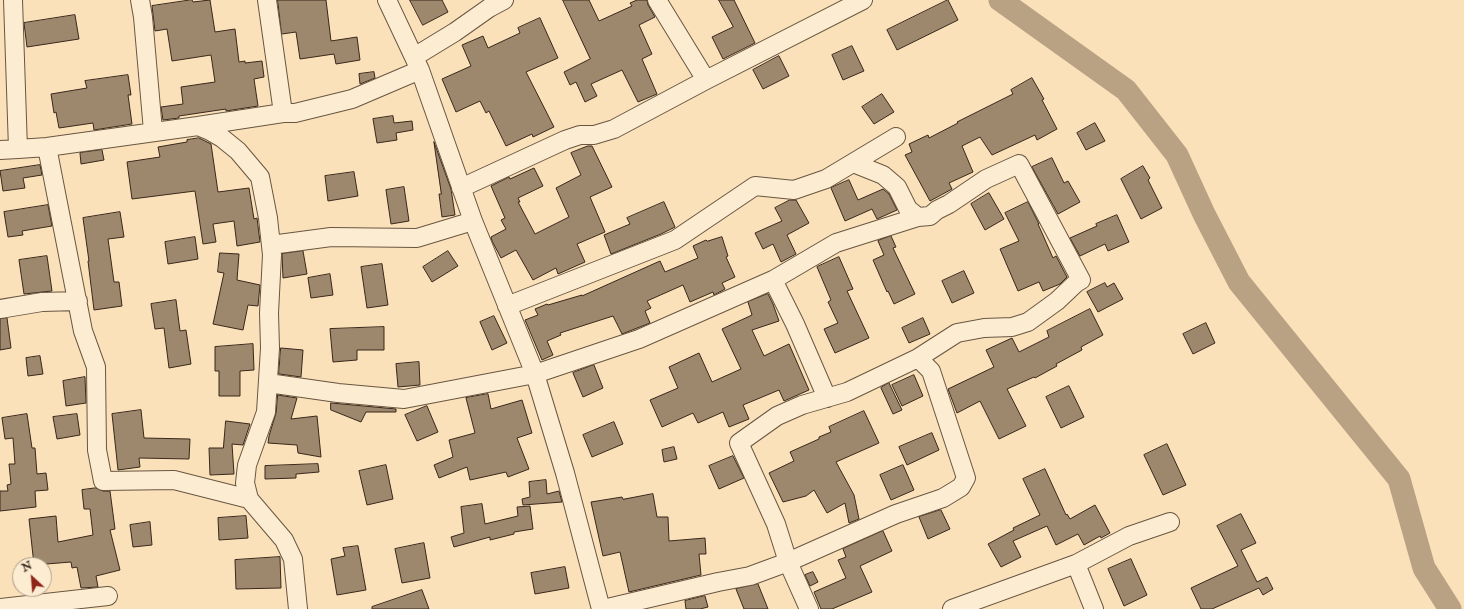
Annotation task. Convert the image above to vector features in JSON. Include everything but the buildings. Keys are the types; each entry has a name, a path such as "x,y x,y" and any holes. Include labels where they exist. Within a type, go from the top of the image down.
{"street":[{"path":"13,0 18,149"},
{"path":"140,0 143,17 152,131"},
{"path":"267,0 283,113"},
{"path":"387,0 417,64 473,221 535,374 565,473 602,609 750,576 788,562 896,514 943,498 961,487 966,478 962,464 931,371 918,358"},
{"path":"0,150 47,147 283,113 295,113 352,99 417,64 455,32 489,8 504,0"},
{"path":"657,0 706,80"},
{"path":"461,188 565,140 580,135 594,135 614,129 863,0"},
{"path":"198,126 222,138 238,151 260,177 268,218 272,255 269,313 270,348 266,412 247,465 245,483 250,499 284,540 293,558 298,609"},
{"path":"507,306 675,240 755,186 794,190 826,179 896,137"},
{"path":"47,147 83,331 96,367 97,450 103,481 174,480 250,499"},
{"path":"853,163 883,175 897,187 908,209 918,217"},
{"path":"268,383 338,393 404,398 535,374 638,340 773,280 836,243 918,217 930,216 986,178 1019,164 1081,280 1057,301 1028,322 1012,327 984,328 957,333 918,358 847,392 802,405 777,416 739,443 776,524 788,562 809,609"},
{"path":"271,245 331,237 417,238 473,221"},
{"path":"773,280 795,324 828,398"},
{"path":"0,309 42,302 78,302"},
{"path":"952,609 1076,564 1129,536 1170,522"},
{"path":"1076,564 1094,609"},
{"path":"0,608 108,596"}],"waterway":[{"path":"1000,0 1126,90 1177,155 1204,214 1239,282 1399,479 1424,568 1450,609"}]}
